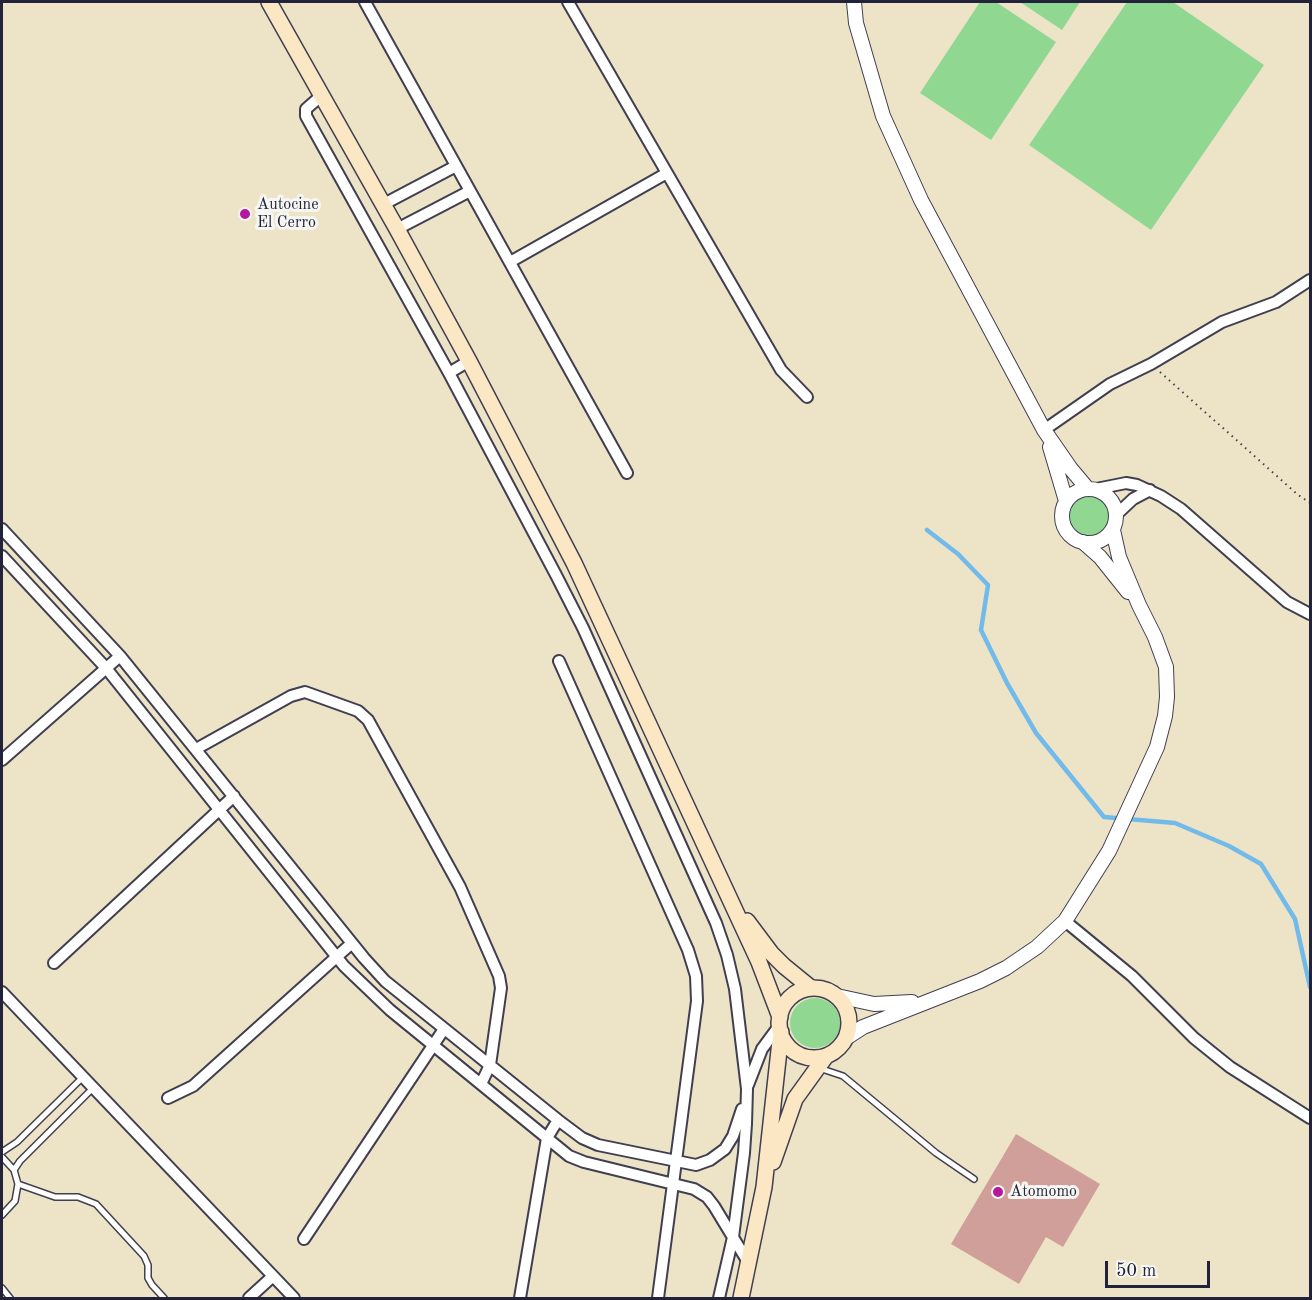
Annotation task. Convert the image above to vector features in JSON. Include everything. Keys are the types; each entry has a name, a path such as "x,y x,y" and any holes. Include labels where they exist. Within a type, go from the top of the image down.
{"main road":[{"path":"269,2 384,204 574,563 759,962 786,1043 799,1054 817,1058 822,1062"},
{"path":"727,895 771,953 811,988"},
{"path":"741,1299 764,1187 780,1025 787,1000 802,990 811,988 829,991 837,996 847,1011 849,1029 846,1038 822,1062 795,1099 764,1187"}],"street":[{"path":"364,2 627,473"},
{"path":"568,2 781,370 807,397"},
{"path":"854,2 856,23 883,116 921,200 1044,430 1071,469 1091,489 1110,498 1117,513"},
{"path":"322,95 306,109 306,116 449,373 583,628 716,923 727,955 735,989 747,1089 744,1152 733,1237 719,1299"},
{"path":"384,204 456,166"},
{"path":"510,262 667,173"},
{"path":"397,229 470,190"},
{"path":"1044,430 1110,384 1151,364 1222,322 1276,302 1311,280"},
{"path":"449,373 469,361"},
{"path":"1044,430 1066,501 1062,518 1064,526 1069,533 1100,557 1139,605"},
{"path":"496,460 514,448"},
{"path":"1066,501 1079,490 1126,483 1150,490 1181,509 1287,602 1311,614"},
{"path":"846,1038 863,1027 959,990 1006,968 1037,947 1065,921 1109,851 1157,747 1165,716 1166,667 1119,557 1113,530 1117,513 1132,499 1150,490"},
{"path":"2,529 120,656 385,981 582,1138 598,1145 696,1166 710,1161 725,1149 733,1136 762,1049 780,1025"},
{"path":"1083,542 1100,541 1113,530"},
{"path":"2,556 106,668 337,958 390,1010 569,1156 584,1162 694,1189 707,1197 748,1262"},
{"path":"556,575 574,563"},
{"path":"583,628 598,617"},
{"path":"2,760 120,656"},
{"path":"559,661 688,950 696,976 697,1001 658,1299"},
{"path":"196,749 291,696 305,692 358,711 368,720 460,887 499,976 501,988 490,1065 481,1084"},
{"path":"54,963 234,796"},
{"path":"1065,921 1132,976 1194,1038 1230,1067 1311,1118"},
{"path":"168,1098 193,1086 352,943"},
{"path":"2,992 292,1298"},
{"path":"837,996 874,1004 898,1004 932,999"},
{"path":"304,1239 435,1046 444,1029"},
{"path":"520,1299 547,1138 558,1120"},
{"path":"249,1299 272,1277"}],"lane":[{"path":"822,1062 843,1076 936,1153 974,1179"},
{"path":"2,1152 16,1142 83,1077"},
{"path":"14,1170 20,1161 93,1088"},
{"path":"2,1157 14,1170 18,1184 15,1201 2,1215"},
{"path":"18,1184 55,1197 78,1197 96,1203 144,1256 152,1285 164,1299"},
{"path":"2,1288 10,1299"}],"path":[{"path":"1151,364 1297,494 1311,503"}],"green space":[{"path":"980,2 996,2 1056,42 991,140 920,93"},
{"path":"1020,2 1080,2 1062,30"},
{"path":"1127,2 1173,2 1264,65 1151,230 1029,145"},
{"path":"1089,492 1106,499 1113,516 1106,533 1089,540 1072,533 1065,516 1072,499"},
{"path":"815,998 829,1002 836,1009 840,1023 836,1037 829,1044 815,1048 801,1044 794,1037 790,1023 794,1009 801,1002"}],"building":[{"path":"1016,1134 1100,1184 1063,1247 1046,1237 1019,1284 951,1244"}],"waterway":[{"path":"927,530 958,554 988,585 981,630 1007,683 1036,733 1104,817 1175,823 1229,846 1261,864 1295,919 1310,987"}],"place":[{"name":"Autocine El Cerro","path":"245,214"},
{"name":"Atomomo","path":"998,1192"}]}
